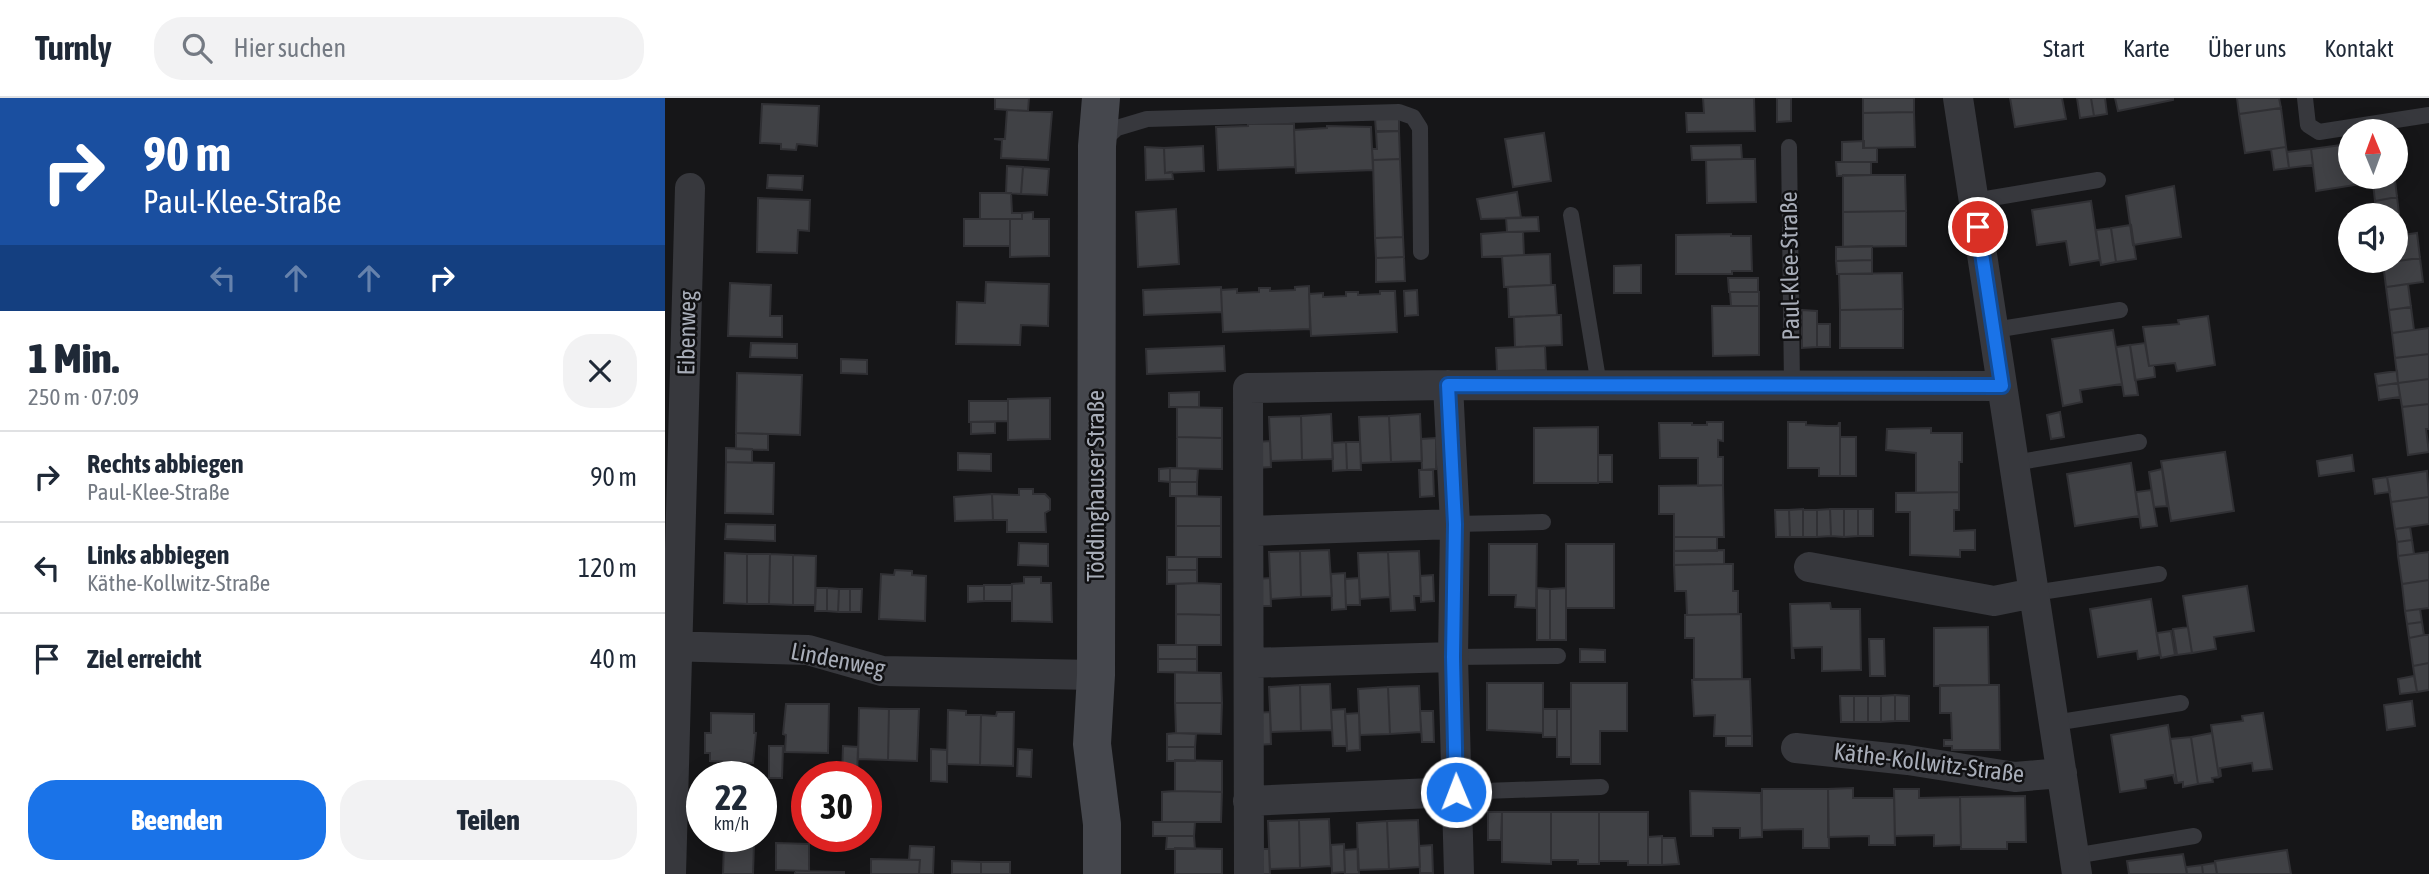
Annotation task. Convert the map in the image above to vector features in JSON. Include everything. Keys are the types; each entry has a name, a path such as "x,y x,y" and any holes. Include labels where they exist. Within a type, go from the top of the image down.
{"street":[{"name":"Töddinghauser Straße","path":"1101,98 1097,146 1096,675 1092,744 1102,824 1102,874"},
{"name":"Käthe-Kollwitz-Straße","path":"1958,98 2076,865"},
{"name":"Eibenweg","path":"671,874 672,646 690,188"},
{"path":"1249,874 1248,388 1448,385 2002,386"},
{"path":"1448,385 1455,524 1453,657 1459,874"},
{"path":"1249,531 1455,524"},
{"path":"1809,567 1994,601 2034,593"},
{"name":"Lindenweg","path":"672,646 808,650 882,671 1096,675"},
{"path":"1249,663 1453,657"},
{"name":"Käthe-Kollwitz-Straße","path":"1796,748 1908,760 2015,777 2062,773"},
{"path":"1248,801 1456,792"}],"lane":[{"path":"2305,98 2308,125 2319,132 2429,115"},
{"path":"1097,146 1117,128 1147,119 1399,112 1413,117 1420,128 1421,253"},
{"name":"Paul-Klee-Straße","path":"1789,147 1792,385"},
{"path":"1974,201 2098,180"},
{"path":"1571,215 1599,385"},
{"path":"1994,331 2120,310"},
{"path":"2014,463 2139,442"},
{"path":"1455,524 1543,522"},
{"path":"2034,593 2159,574"},
{"path":"1453,657 1558,656"},
{"path":"2054,723 2181,703"},
{"path":"1456,792 1601,787"},
{"name":"Käthe-Kollwitz-Straße","path":"2076,865 2195,836"}],"building":[{"path":"995,98 1029,98 1028,111 995,109"},
{"path":"1703,98 1754,98 1755,131 1687,132 1686,113 1704,113"},
{"path":"1777,98 1791,98 1791,121 1777,122"},
{"path":"1863,98 1914,98 1914,112 1863,113"},
{"path":"2010,98 2062,98 2066,119 2015,127"},
{"path":"2077,98 2091,98 2094,116 2080,118"},
{"path":"2091,98 2105,98 2107,114 2094,116"},
{"path":"2115,98 2173,98 2173,100 2118,111"},
{"path":"2237,98 2279,98 2281,108 2239,114"},
{"path":"762,104 819,106 817,146 797,144 796,150 781,149 781,144 760,143"},
{"path":"2281,108 2286,147 2245,153 2239,114"},
{"path":"1007,110 1052,112 1048,160 1001,158 1002,140 994,139 1005,139"},
{"path":"1914,112 1915,147 1863,148 1863,113"},
{"path":"1375,118 1399,118 1399,131 1376,132"},
{"path":"1294,124 1295,167 1218,170 1216,127"},
{"path":"1327,126 1371,127 1373,170 1296,173 1294,130"},
{"path":"1376,131 1399,131 1400,159 1373,160 1372,149 1377,149"},
{"path":"1544,133 1551,181 1513,187 1505,139"},
{"path":"1864,141 1864,148 1877,148 1877,162 1842,162 1842,142"},
{"path":"1741,145 1742,159 1692,160 1691,146"},
{"path":"2338,145 2338,188 2316,191 2311,149"},
{"path":"1203,146 1204,171 1165,173 1164,148"},
{"path":"1145,147 1164,148 1165,173 1172,172 1173,179 1146,180"},
{"path":"2286,147 2289,168 2274,170 2271,149"},
{"path":"2311,149 2313,165 2289,168 2287,152"},
{"path":"1400,159 1403,237 1375,238 1373,160"},
{"path":"1755,159 1756,202 1707,203 1706,160"},
{"path":"1836,162 1871,162 1871,175 1837,176"},
{"path":"1007,166 1023,167 1021,194 1006,193"},
{"path":"1023,167 1049,169 1047,195 1021,194"},
{"path":"768,175 803,176 802,190 767,188"},
{"path":"1843,175 1905,175 1906,211 1843,212"},
{"path":"2174,186 2181,237 2133,245 2126,196"},
{"path":"2374,189 2396,189 2397,197 2375,201"},
{"path":"1517,192 1521,218 1481,219 1477,199"},
{"path":"980,193 1011,193 1012,213 1022,213 1022,219 980,219"},
{"path":"2397,197 2398,203 2375,203"},
{"path":"758,198 810,200 809,231 798,230 797,253 757,252"},
{"path":"2091,201 2100,260 2070,265 2066,241 2037,245 2032,210"},
{"path":"1176,209 1179,264 1138,267 1136,212"},
{"path":"1906,211 1906,246 1843,247 1843,212"},
{"path":"1033,212 1033,219 1049,219 1049,256 1010,257 1010,219 1022,219 1022,213"},
{"path":"1538,217 1539,231 1507,232 1506,218"},
{"path":"964,219 1010,219 1010,246 964,246"},
{"path":"2131,225 2136,259 2116,262 2111,228"},
{"path":"2111,228 2116,262 2101,265 2096,230"},
{"path":"1523,232 1524,255 1482,257 1481,234"},
{"path":"2417,233 2420,258 2408,260 2408,234"},
{"path":"1676,235 1751,236 1752,271 1732,271 1732,274 1676,274"},
{"path":"1403,237 1404,257 1376,258 1375,238"},
{"path":"1872,246 1872,260 1836,261 1836,247"},
{"path":"1550,254 1551,285 1504,287 1502,256"},
{"path":"1404,257 1405,281 1376,282 1376,258"},
{"path":"2420,258 2423,282 2386,287 2384,273 2408,273 2408,260"},
{"path":"1872,260 1872,274 1837,274 1836,261"},
{"path":"1641,265 1641,293 1614,293 1614,266"},
{"path":"1902,273 1903,309 1840,310 1839,274"},
{"path":"1728,278 1758,278 1758,292 1729,292"},
{"path":"986,282 1049,284 1048,326 1021,325 1020,345 956,344 957,302 985,303"},
{"path":"730,283 771,285 770,316 782,316 782,337 728,336"},
{"path":"2408,284 2411,307 2389,310 2386,287"},
{"path":"1555,285 1557,315 1509,317 1508,287"},
{"path":"1309,286 1310,329 1223,332 1221,290 1237,289 1237,293 1259,292 1259,288 1270,288 1270,291 1295,290 1295,287"},
{"path":"1221,287 1222,312 1144,315 1143,290"},
{"path":"1417,290 1418,315 1405,316 1404,291"},
{"path":"1380,291 1395,291 1397,332 1311,336 1309,294 1323,293 1323,297 1346,296 1346,292 1358,292 1358,295 1380,294"},
{"path":"1730,292 1759,292 1759,306 1731,306"},
{"path":"1712,306 1759,306 1759,355 1713,356"},
{"path":"2411,307 2414,330 2392,333 2389,310"},
{"path":"1903,309 1903,348 1840,348 1840,310"},
{"path":"1802,310 1817,311 1817,347 1802,348"},
{"path":"1561,315 1562,345 1515,347 1514,317"},
{"path":"2208,316 2215,365 2177,371 2175,363 2149,366 2143,327 2179,324 2178,320"},
{"path":"1817,324 1830,324 1830,347 1817,347"},
{"path":"2429,328 2429,354 2395,358 2392,333"},
{"path":"2113,330 2122,384 2080,390 2082,402 2063,406 2052,339"},
{"path":"751,343 797,344 797,358 750,357"},
{"path":"2145,343 2149,366 2154,366 2155,377 2135,380 2130,345"},
{"path":"2130,345 2138,395 2124,396 2116,347"},
{"path":"1224,346 1225,371 1147,374 1146,349"},
{"path":"1545,346 1546,370 1497,371 1496,348"},
{"path":"2429,354 2429,379 2398,383 2395,358"},
{"path":"841,359 867,360 867,374 841,373"},
{"path":"2397,371 2398,383 2377,386 2375,374"},
{"path":"737,373 802,375 800,435 736,433"},
{"path":"2429,379 2429,404 2402,407 2398,383"},
{"path":"2398,383 2400,397 2379,400 2377,386"},
{"path":"1199,392 1199,407 1169,407 1169,393"},
{"path":"1050,398 1050,439 1008,440 1008,399"},
{"path":"969,401 1008,401 1008,421 969,422"},
{"path":"2429,404 2429,429 2426,429 2429,452 2408,455 2402,407"},
{"path":"1177,407 1222,408 1222,438 1177,437"},
{"path":"2060,412 2064,437 2051,439 2047,415"},
{"path":"1331,414 1333,459 1302,460 1301,416"},
{"path":"1420,414 1422,461 1391,462 1389,416"},
{"path":"1301,416 1302,460 1271,461 1269,417"},
{"path":"1389,416 1391,462 1361,463 1359,417"},
{"path":"971,422 995,422 995,433 971,434"},
{"path":"1707,422 1723,422 1723,441 1718,440 1718,457 1723,457 1723,485 1698,486 1698,458 1660,458 1659,423 1707,425"},
{"path":"1788,422 1827,426 1838,426 1840,423 1840,476 1819,476 1819,468 1788,468"},
{"path":"1598,427 1598,483 1534,483 1534,428"},
{"path":"1931,428 1931,433 1962,433 1959,492 1916,493 1916,453 1886,450 1887,429"},
{"path":"736,433 768,434 768,450 736,449"},
{"path":"1177,437 1222,438 1222,469 1177,468"},
{"path":"1840,437 1856,437 1856,476 1840,476"},
{"path":"1436,438 1436,469 1422,470 1421,439"},
{"path":"1270,441 1271,467 1257,468 1256,442"},
{"path":"1346,442 1360,442 1361,470 1347,470"},
{"path":"1346,442 1347,470 1333,471 1332,443"},
{"path":"726,448 752,449 752,463 726,462"},
{"path":"2225,452 2234,511 2171,521 2161,461"},
{"path":"958,453 991,454 991,471 958,470"},
{"path":"1598,455 1612,455 1612,482 1598,482"},
{"path":"2352,455 2354,471 2319,476 2317,461"},
{"path":"726,462 774,463 773,514 725,513"},
{"path":"2131,463 2139,516 2075,526 2067,474"},
{"path":"1170,468 1170,482 1159,481 1159,469"},
{"path":"1170,468 1198,469 1197,482 1170,482"},
{"path":"2162,469 2167,506 2154,507 2149,472"},
{"path":"1419,470 1433,470 1434,496 1420,497"},
{"path":"2427,471 2429,497 2391,502 2387,477"},
{"path":"2387,477 2390,492 2375,494 2373,479"},
{"path":"1170,482 1197,482 1197,496 1170,496"},
{"path":"1723,485 1724,537 1674,537 1674,514 1659,514 1659,486"},
{"path":"1019,489 1033,489 1033,494 1045,494 1050,499 1050,510 1045,513 1046,532 1007,532 1007,520 993,520 992,494 1019,495"},
{"path":"2151,490 2157,526 2141,528 2136,492"},
{"path":"1959,492 1959,510 1954,510 1954,531 1975,530 1975,550 1960,550 1960,557 1910,555 1910,512 1896,512 1896,493"},
{"path":"992,494 993,520 955,521 954,497"},
{"path":"1176,496 1221,497 1221,526 1176,526"},
{"path":"2429,497 2429,524 2395,529 2391,502"},
{"path":"1803,509 1803,537 1790,537 1789,510"},
{"path":"1830,509 1831,536 1817,537 1817,510"},
{"path":"1830,509 1844,509 1844,537 1831,536"},
{"path":"1844,509 1858,509 1858,536 1844,537"},
{"path":"1858,509 1873,509 1873,536 1858,536"},
{"path":"1775,510 1789,510 1790,537 1776,537"},
{"path":"1803,510 1817,510 1817,537 1803,537"},
{"path":"726,524 775,525 775,541 725,539"},
{"path":"1176,526 1221,526 1221,557 1176,557"},
{"path":"2410,527 2412,540 2397,542 2395,529"},
{"path":"1674,537 1717,537 1717,551 1674,551"},
{"path":"2412,540 2414,554 2398,556 2397,542"},
{"path":"1019,543 1048,544 1048,566 1018,565"},
{"path":"1489,544 1537,544 1536,608 1515,607 1516,595 1489,595"},
{"path":"1566,544 1614,544 1614,608 1566,608"},
{"path":"1329,550 1332,596 1301,597 1300,551"},
{"path":"1724,550 1724,564 1674,565 1674,551"},
{"path":"1300,551 1301,597 1271,599 1269,552"},
{"path":"1419,551 1421,596 1414,596 1415,610 1391,611 1388,552"},
{"path":"1388,552 1390,597 1360,599 1358,553"},
{"path":"2429,552 2429,580 2402,584 2398,556"},
{"path":"725,553 747,554 747,604 724,603"},
{"path":"747,554 770,554 769,604 747,604"},
{"path":"770,554 793,555 793,605 769,604"},
{"path":"793,555 816,556 815,605 793,605"},
{"path":"1167,557 1197,557 1197,570 1167,570"},
{"path":"1733,564 1733,591 1738,591 1738,614 1687,615 1686,591 1675,591 1674,565"},
{"path":"895,570 912,571 912,575 926,576 925,621 879,619 881,574 894,575"},
{"path":"1167,570 1197,570 1197,583 1167,584"},
{"path":"1345,573 1346,609 1332,610 1331,574"},
{"path":"1433,575 1434,601 1421,602 1420,576"},
{"path":"1024,577 1041,577 1041,583 1051,583 1052,622 1012,621 1012,584 1024,583"},
{"path":"1270,578 1271,606 1258,606 1257,579"},
{"path":"1359,578 1360,605 1346,605 1345,579"},
{"path":"2429,580 2429,608 2405,611 2402,584"},
{"path":"1176,584 1221,584 1221,615 1176,614"},
{"path":"984,585 1012,585 1012,601 984,601"},
{"path":"968,586 984,586 984,601 968,602"},
{"path":"2247,586 2254,631 2214,637 2216,649 2192,653 2183,596"},
{"path":"816,588 827,588 827,611 815,611"},
{"path":"827,588 839,589 838,612 827,611"},
{"path":"1537,588 1550,589 1550,640 1537,640"},
{"path":"1566,588 1566,640 1550,640 1550,589"},
{"path":"839,589 850,589 850,612 838,612"},
{"path":"850,589 862,589 861,612 850,612"},
{"path":"2151,599 2160,655 2138,659 2137,651 2098,657 2090,609"},
{"path":"1830,603 1831,609 1860,609 1861,670 1822,671 1822,647 1793,648 1792,658 1790,604"},
{"path":"2420,609 2422,622 2407,624 2405,611"},
{"path":"1176,614 1221,615 1221,645 1176,645"},
{"path":"1741,614 1742,679 1694,679 1694,638 1685,638 1685,615"},
{"path":"2422,622 2424,635 2409,638 2407,624"},
{"path":"1988,627 1989,685 1934,686 1934,628"},
{"path":"2188,627 2192,653 2177,655 2173,629"},
{"path":"2171,631 2175,655 2161,658 2157,633"},
{"path":"2429,635 2429,663 2413,666 2409,638"},
{"path":"1869,639 1884,639 1885,676 1870,676"},
{"path":"1158,645 1197,645 1197,659 1158,659"},
{"path":"1580,649 1605,650 1605,662 1580,662"},
{"path":"1158,659 1197,659 1197,673 1158,672"},
{"path":"2429,663 2429,690 2417,692 2413,666"},
{"path":"1175,672 1221,673 1222,703 1175,703"},
{"path":"2414,676 2417,692 2400,694 2398,679"},
{"path":"1750,679 1752,736 1714,736 1715,715 1694,716 1692,680"},
{"path":"1487,683 1543,683 1543,733 1487,730"},
{"path":"1571,683 1627,683 1627,731 1600,731 1600,764 1571,764"},
{"path":"1330,684 1332,730 1301,731 1300,685"},
{"path":"1300,685 1301,731 1271,732 1269,687"},
{"path":"1940,685 1999,685 2000,750 1952,750 1952,746 1944,746 1944,740 1952,740 1951,713 1940,713"},
{"path":"1419,686 1421,732 1390,734 1388,687"},
{"path":"1388,687 1390,734 1360,735 1358,689"},
{"path":"1895,695 1895,721 1881,722 1881,696"},
{"path":"1895,695 1909,696 1909,721 1895,721"},
{"path":"1840,696 1854,696 1854,722 1841,722"},
{"path":"1854,696 1868,696 1868,722 1854,722"},
{"path":"1868,696 1881,696 1881,722 1868,722"},
{"path":"2412,701 2415,726 2387,730 2384,705"},
{"path":"1175,703 1222,703 1221,734 1176,733"},
{"path":"786,704 829,704 828,753 785,752 786,735 783,734"},
{"path":"859,708 889,709 888,760 858,759"},
{"path":"889,709 919,709 917,761 888,760"},
{"path":"1345,709 1347,746 1333,746 1331,710"},
{"path":"1543,709 1557,709 1557,737 1543,737"},
{"path":"1557,709 1571,709 1571,757 1557,757"},
{"path":"948,710 966,711 966,715 981,715 980,765 947,764"},
{"path":"1420,711 1433,711 1434,742 1422,742"},
{"path":"997,712 1014,712 1013,766 980,765 981,715 996,716"},
{"path":"1270,712 1271,744 1257,745 1255,713"},
{"path":"711,713 754,714 756,733 753,761 710,761 710,753 705,753 705,733 711,733"},
{"path":"1359,713 1360,750 1347,751 1345,714"},
{"path":"2263,713 2272,769 2253,771 2252,763 2220,768 2219,777 2211,725 2243,721 2242,716"},
{"path":"2168,725 2177,783 2173,775 2145,780 2146,788 2120,792 2111,735"},
{"path":"2212,733 2219,777 2212,778 2213,782 2198,784 2191,737"},
{"path":"1167,734 1196,734 1195,747 1167,747"},
{"path":"1726,736 1752,736 1752,746 1726,746"},
{"path":"2191,737 2198,784 2183,787 2183,782 2177,783 2170,739"},
{"path":"769,746 783,746 782,778 777,778 777,761 769,761"},
{"path":"843,746 858,747 858,761 843,761"},
{"path":"1167,747 1195,747 1195,761 1167,761"},
{"path":"931,749 947,750 947,782 931,781"},
{"path":"1018,749 1032,750 1031,777 1017,776"},
{"path":"1175,760 1222,761 1222,792 1175,791"},
{"path":"1853,788 1853,798 1894,798 1895,845 1869,845 1869,836 1828,837 1828,789"},
{"path":"1762,789 1828,789 1829,848 1803,848 1803,829 1762,830"},
{"path":"1894,789 1919,789 1919,798 1960,797 1961,845 1934,846 1934,835 1895,836"},
{"path":"1690,791 1761,793 1762,837 1740,838 1740,828 1713,828 1713,836 1691,836"},
{"path":"1162,792 1222,792 1221,822 1162,822"},
{"path":"2025,796 2026,842 2007,842 2007,849 1961,849 1960,797"},
{"path":"1488,812 1502,812 1501,840 1488,840"},
{"path":"1502,812 1551,812 1551,864 1502,862"},
{"path":"1551,812 1599,812 1599,864 1578,864 1578,860 1551,860"},
{"path":"1599,812 1648,812 1648,865 1628,865 1628,861 1599,861"},
{"path":"1329,819 1331,866 1300,868 1299,820"},
{"path":"1299,820 1300,868 1270,869 1268,821"},
{"path":"1418,820 1420,867 1389,869 1387,821"},
{"path":"1387,821 1389,869 1358,870 1357,823"},
{"path":"1153,822 1195,822 1194,836 1153,836"},
{"path":"1167,836 1194,836 1195,849 1166,849"},
{"path":"1662,836 1662,865 1648,865 1648,837"},
{"path":"1662,838 1675,838 1679,864 1662,865"},
{"path":"777,843 791,843 791,852 809,852 809,871 776,870"},
{"path":"1344,844 1345,872 1332,873 1331,845"},
{"path":"1432,845 1433,873 1420,873 1419,846"},
{"path":"910,846 934,847 933,874 919,874 920,860 909,860"},
{"path":"1175,848 1222,849 1222,874 1175,874"},
{"path":"1255,849 1269,849 1270,874 1256,874"},
{"path":"1358,849 1359,874 1345,874 1344,850"},
{"path":"2287,850 2291,874 2217,874 2215,861"},
{"path":"724,852 754,852 753,874 723,874"},
{"path":"2183,854 2187,874 2129,874 2127,861"},
{"path":"871,859 920,860 919,874 871,874"},
{"path":"952,861 981,862 981,874 952,874"},
{"path":"981,862 1010,862 1010,874 981,874"},
{"path":"2215,863 2217,874 2203,874 2202,865"},
{"path":"2202,865 2203,874 2187,874 2186,867"},
{"path":"795,871 844,872 844,874 795,874"}],"route":[{"path":"1456,792 1453,657 1455,524 1448,385 2002,386 1978,227"}]}
